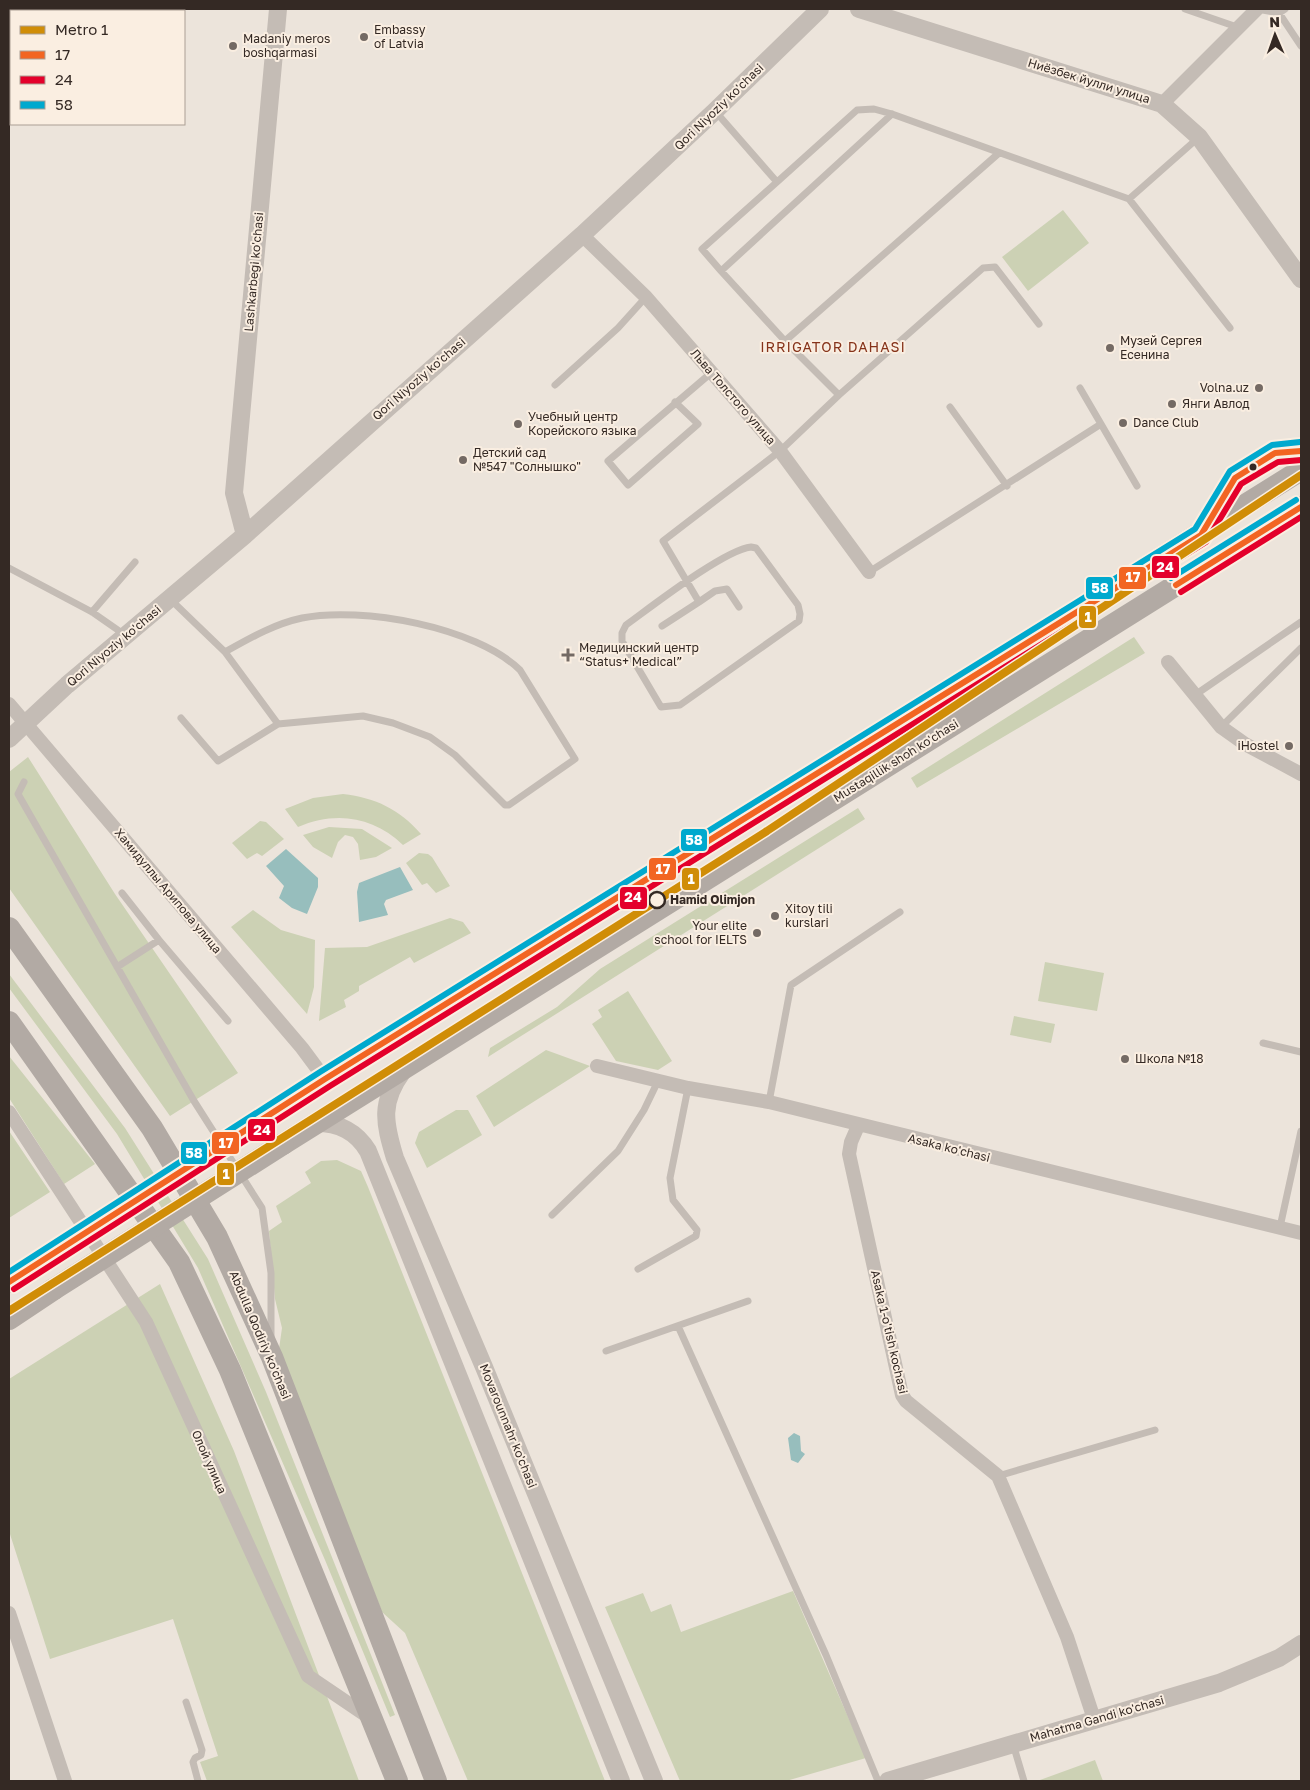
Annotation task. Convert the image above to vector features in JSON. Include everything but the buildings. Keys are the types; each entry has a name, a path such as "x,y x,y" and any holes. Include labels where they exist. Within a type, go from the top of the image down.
{"main road":[{"path":"9,1281 325,1079 1201,535 1301,470"},
{"name":"Mustaqillik shoh ko'chasi","path":"9,1319 316,1123 403,1071 1301,507"},
{"name":"Abdulla Qodiriy ko'chasi","path":"9,928 152,1128 216,1237 272,1357 436,1781"},
{"path":"9,1022 180,1262 230,1370 397,1781"}],"street":[{"name":"Lashkarbegi ko'chasi","path":"245,535 234,493 278,9"},
{"name":"Qori Niyoziy ko'chasi","path":"9,739 68,685 245,535 582,235 715,111 820,9"},
{"name":"Ниёзбек йулли улица","path":"859,9 1162,104 1199,137 1301,279"},
{"path":"1162,104 1257,9"},
{"name":"Льва Толстого улица","path":"582,235 646,297 711,374 780,451 869,572"},
{"path":"1168,662 1221,728 1244,744 1301,774"},
{"name":"Хамидуллы Арипова улица","path":"9,704 296,1040 325,1079"},
{"name":"Asaka ko'chasi","path":"596,1066 688,1088 769,1102 858,1126 1301,1233"},
{"name":"Movarounnahr ko'chasi","path":"403,1071 393,1085 385,1112 386,1130 395,1158 484,1366 654,1781"},
{"name":"Олой улица","path":"9,1112 146,1322 308,1676 372,1720"},
{"path":"316,1123 332,1124 348,1130 358,1137 368,1151 621,1781"},
{"name":"Asaka 1-o'tish kochasi","path":"858,1126 851,1142 849,1154 902,1395 906,1401 998,1476 1067,1636 1094,1719"},
{"path":"9,1613 13,1638 66,1781"},
{"name":"Mahatma Gandi ko'chasi","path":"888,1781 1219,1683 1279,1658 1301,1644"}],"lane":[{"path":"1185,9 1237,27"},
{"path":"1257,9 1278,13 1285,9"},
{"path":"1278,13 1301,46"},
{"path":"839,395 785,341 702,249 857,110 874,109 892,114 1129,198 1230,328"},
{"path":"715,111 777,182"},
{"path":"721,271 892,114"},
{"path":"1129,198 1199,137"},
{"path":"785,341 999,152"},
{"path":"699,602 663,541 780,451 839,395 983,268 995,267 1039,324"},
{"path":"555,384 618,328 646,297"},
{"path":"675,402 698,424 628,484 608,461 675,402 711,374"},
{"path":"1080,388 1138,486"},
{"path":"950,407 1007,486"},
{"path":"869,572 1007,486 1101,424"},
{"path":"1201,535 1236,478 1275,453 1301,451"},
{"path":"745,548 756,548 798,605 799,622 680,704 662,707 622,641 622,633 626,625 687,582 734,553 745,548"},
{"path":"92,612 135,562"},
{"path":"9,568 92,612 126,636"},
{"path":"662,626 715,591 727,589 739,607"},
{"path":"170,599 225,652 278,724"},
{"path":"181,718 215,760 218,761 278,724 363,716 393,723 430,737 455,755 505,805 509,805 575,759 520,670 510,659 492,649 456,635 386,618 325,616 282,624 254,635 225,652"},
{"path":"1194,695 1301,622"},
{"path":"1221,728 1301,648"},
{"path":"24,782 18,794 194,1101 262,1208 271,1273 272,1357"},
{"path":"122,892 159,940 228,1021"},
{"path":"769,1102 791,985 900,912"},
{"path":"117,967 159,940"},
{"path":"1263,1043 1301,1052"},
{"path":"552,1215 618,1151 644,1110 658,1081"},
{"path":"638,1269 696,1236 697,1230 672,1200 670,1178 688,1088"},
{"path":"1280,1227 1301,1131"},
{"path":"606,1351 748,1301"},
{"path":"678,1326 826,1655 878,1781"},
{"path":"998,1476 1155,1430"},
{"path":"186,1702 202,1750 201,1755 192,1762 198,1781"},
{"path":"1012,1744 1024,1781"}],"green space":[{"path":"1063,210 1089,243 1028,291 1002,257"},
{"path":"1134,637 1145,653 917,788 911,778"},
{"path":"28,757 115,894 238,1073 170,1116 9,888 9,772"},
{"path":"343,794 366,798 386,806 413,825 421,834 403,845 379,828 353,819 326,819 298,827 285,809 313,798"},
{"path":"858,808 865,819 488,1057 490,1048 557,1007 600,969"},
{"path":"260,821 266,822 284,839 262,856 257,853 247,859 232,843"},
{"path":"329,827 362,829 392,848 376,857 360,860 358,844 353,837 345,835 338,842 332,858 313,847 303,835"},
{"path":"419,853 428,854 432,857 450,886 436,893 427,883 422,885 406,863"},
{"path":"253,910 281,930 315,940 314,987 307,1014 231,927"},
{"path":"450,918 463,922 471,933 414,963 410,957 359,986 359,991 344,1000 346,1007 319,1021 325,948 367,947"},
{"path":"1045,962 1104,973 1097,1011 1038,1001"},
{"path":"9,974 125,1128 208,1259 266,1392 395,1715 390,1717 325,1560 198,1268 117,1134 9,988"},
{"path":"628,991 672,1061 658,1070 616,1061 592,1024 602,1017 598,1010"},
{"path":"1014,1016 1055,1024 1051,1043 1010,1035"},
{"path":"546,1050 590,1066 494,1127 476,1096"},
{"path":"9,1056 95,1164 64,1184 9,1098"},
{"path":"456,1110 468,1110 482,1135 427,1168 415,1143 419,1132"},
{"path":"9,1131 50,1192 9,1218"},
{"path":"337,1160 361,1171 368,1187 605,1781 468,1781 405,1633 382,1612 279,1349 282,1328 275,1299 269,1231 282,1222 276,1206 311,1183 305,1172 321,1161"},
{"path":"160,1284 234,1451 359,1781 207,1781 200,1762 218,1756 173,1619 50,1659 9,1531 9,1379"},
{"path":"793,1591 866,1758 786,1781 680,1781 605,1607 643,1593 651,1612 671,1604 681,1632"},
{"path":"1095,1760 1103,1781 1037,1781 1040,1780"}],"water":[{"path":"286,849 318,878 318,887 307,914 292,908 279,898 284,886 266,866"},
{"path":"400,867 413,890 386,900 384,904 388,915 359,922 357,892 359,883"},
{"path":"794,1433 800,1436 801,1451 805,1454 798,1463 791,1460 788,1438"}],"metro line":[{"name":"1","path":"9,1311 767,831 1301,475"}],"transit line":[{"name":"58","path":"9,1272 320,1072 1195,529 1230,471 1272,445 1300,442"},
{"name":"17","path":"9,1282 325,1079 1201,535 1235,478 1275,453 1301,451"},
{"name":"24","path":"14,1289 330,1086 1206,542 1241,484 1278,462 1301,460"},
{"name":"58","path":"1171,578 1296,500"},
{"name":"17","path":"1176,585 1301,507"},
{"name":"24","path":"1181,592 1301,517"}],"place":[{"name":"Embassy of Latvia","path":"364,37"},
{"name":"Madaniy meros boshqarmasi","path":"233,46"},
{"name":"Музей Сергея Есенина","path":"1110,348"},
{"name":"Volna.uz","path":"1259,388"},
{"name":"Янги Авлод","path":"1172,404"},
{"name":"Dance Club","path":"1123,423"},
{"name":"Учебный центр Корейского языка","path":"518,424"},
{"name":"Детский сад №547 \"Солнышко\"","path":"463,460"},
{"name":"Медицинский центр “Status+ Medical”","path":"568,655"},
{"name":"iHostel","path":"1289,746"},
{"name":"Hamid Olimjon","path":"657,900"},
{"name":"Xitoy tili kurslari","path":"775,916"},
{"name":"Your elite school for IELTS","path":"757,933"},
{"name":"Школа №18","path":"1125,1059"}],"district":[{"name":"IRRIGATOR DAHASI","path":"833,347"}]}
